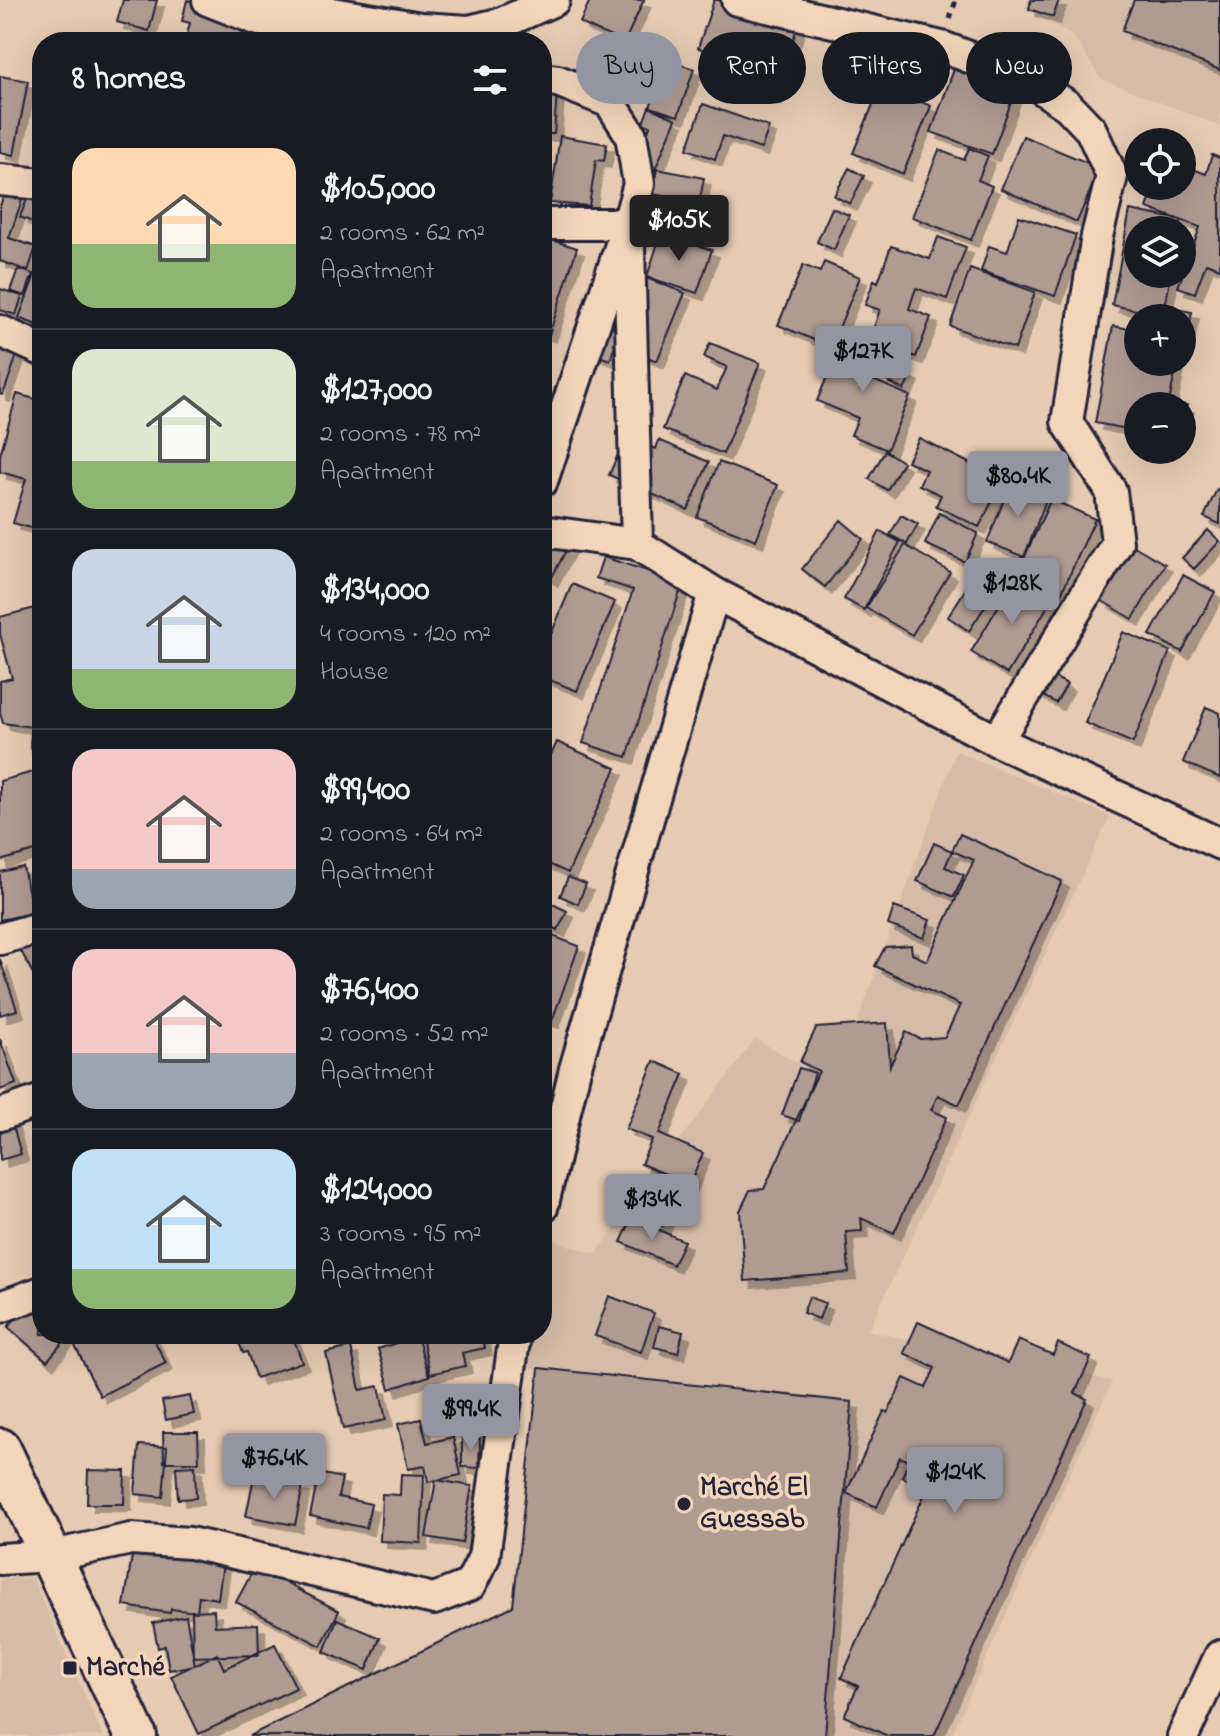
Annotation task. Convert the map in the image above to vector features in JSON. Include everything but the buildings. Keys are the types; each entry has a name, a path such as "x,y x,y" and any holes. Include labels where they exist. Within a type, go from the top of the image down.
{"main road":[{"path":"0,1449 136,1736"}],"street":[{"path":"208,0 256,19 302,32"},
{"path":"256,0 421,28 469,31 502,23 554,0"},
{"path":"737,0 942,47 1026,78 1068,106 1091,130 1112,176 1097,236 1067,422 1111,491 1117,543 997,741"},
{"path":"552,80 610,102 631,135 639,184 552,451"},
{"path":"0,180 32,183"},
{"path":"552,224 628,224"},
{"path":"628,224 637,544"},
{"path":"0,331 32,345"},
{"path":"552,532 637,544 714,593 997,741 1220,844"},
{"path":"552,1166 575,1069 714,593"},
{"path":"0,939 32,930"},
{"path":"0,1115 32,1104"},
{"path":"0,1307 32,1296"},
{"path":"0,1559 52,1556 131,1539 190,1543 434,1599 470,1585 484,1557 514,1344"},
{"path":"1183,1736 1220,1656"}],"shaded area":[{"path":"1028,0 1220,0 1220,126 1101,79 1072,32 1066,32 1025,8"},
{"path":"956,751 1110,816 868,1331 1112,1381 951,1736 825,1736 852,1402 525,1367 528,1344 552,1344 552,1240 596,1254 755,1039 835,1084"},
{"path":"32,1577 103,1736 0,1736 0,1579"}],"place":[{"name":"Marché El Guessab","path":"684,1504"},
{"name":"Marché","path":"70,1668"}]}
